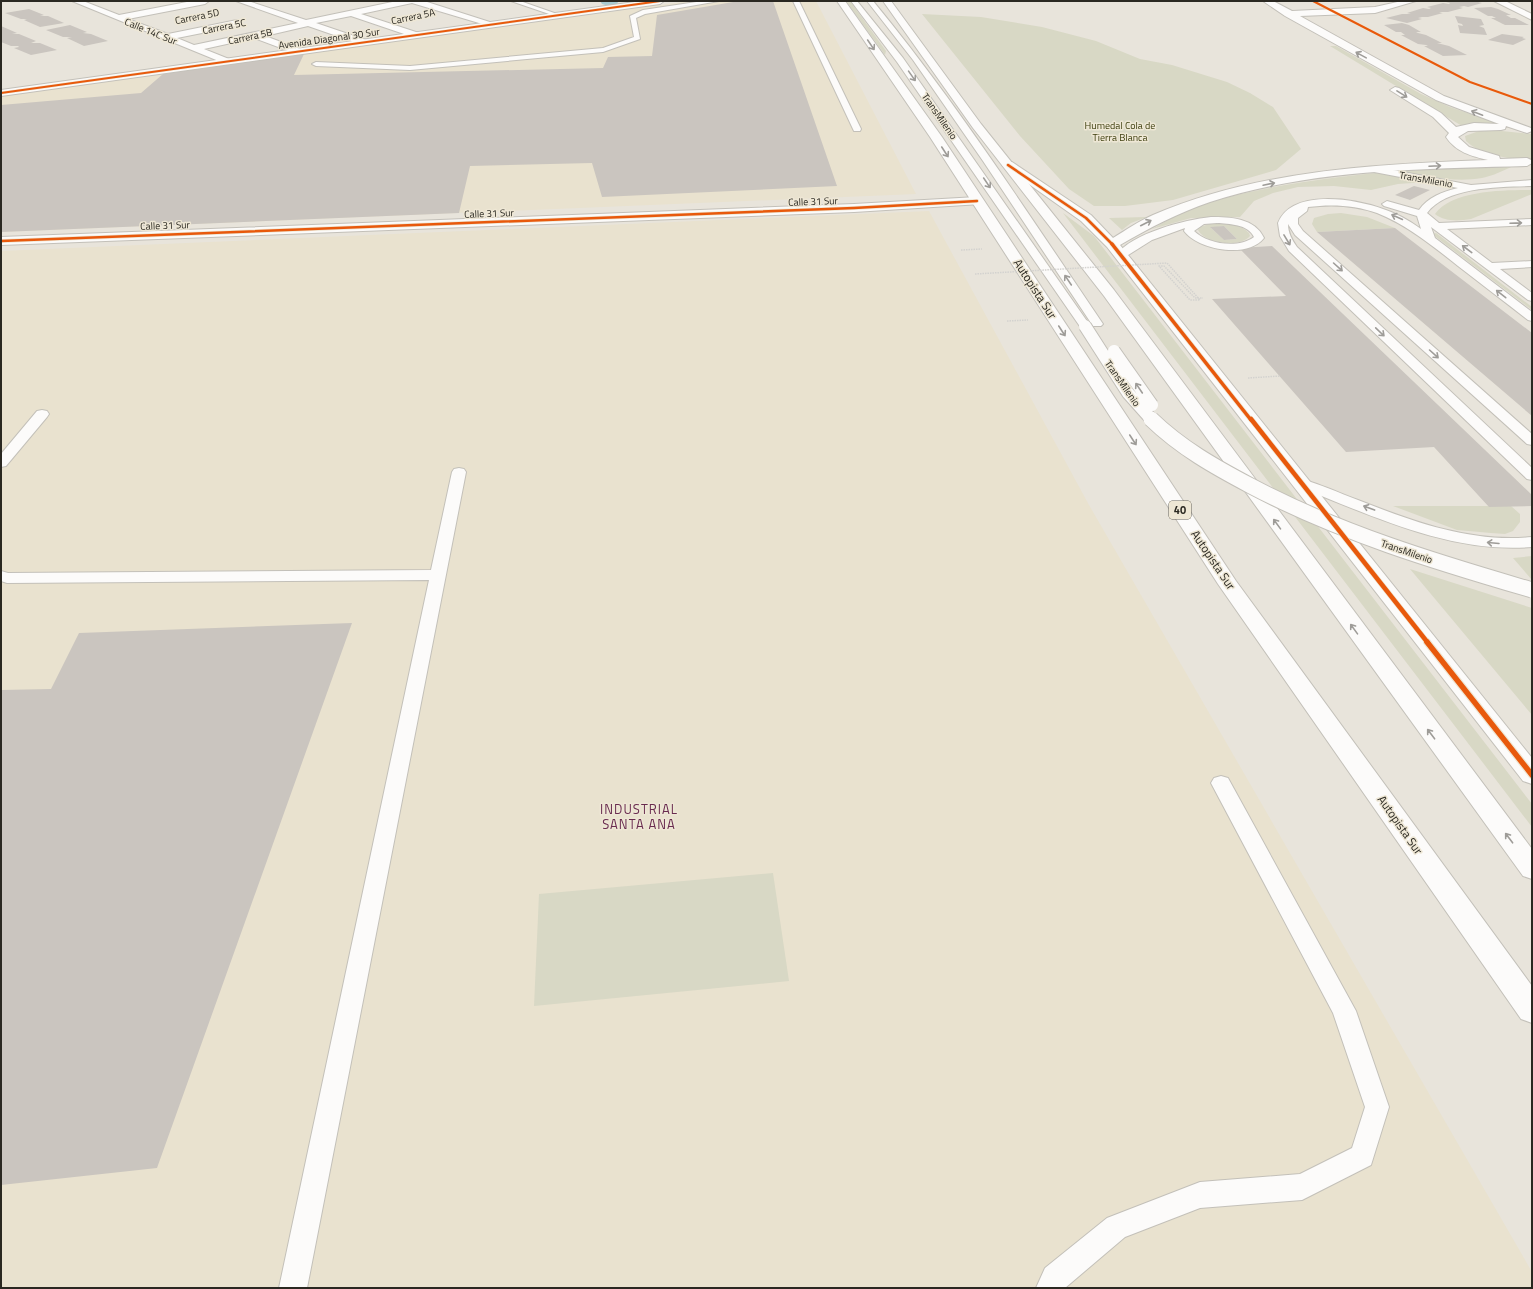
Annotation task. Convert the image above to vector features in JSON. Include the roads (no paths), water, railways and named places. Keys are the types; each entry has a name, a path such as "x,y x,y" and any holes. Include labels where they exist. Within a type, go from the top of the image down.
{"main road":[{"name":"Calle 14C Sur","path":"76,1 226,61"},
{"path":"118,18 205,1"},
{"path":"239,5 251,5 265,1"},
{"name":"Carrera 5B","path":"194,48 409,1"},
{"path":"415,1 492,24"},
{"name":"Avenida Diagonal 30 Sur","path":"1,92 660,1"},
{"name":"Autopista Sur","path":"841,1 936,137 1228,584 1532,1010"},
{"path":"886,1 977,126 1109,293 1211,434 1532,869"},
{"path":"1270,14 1375,10 1412,1"},
{"path":"1498,1 1532,17"},
{"path":"1514,1 1532,9"},
{"path":"1263,4 1289,14 1440,98 1530,131"},
{"path":"1263,4 1270,14 1290,26"},
{"path":"93,8 108,5"},
{"path":"251,5 363,42"},
{"path":"265,18 296,9"},
{"name":"Carrera 5A","path":"421,14 444,10"},
{"path":"352,13 382,22 416,35"},
{"name":"Carrera 5A","path":"382,22 398,19"},
{"name":"Carrera 5C","path":"168,37 250,21"},
{"path":"142,27 156,24"},
{"path":"255,35 297,51"},
{"path":"1389,86 1437,115 1455,132"},
{"path":"1528,168 1462,148 1454,142 1452,137 1455,132 1476,126 1498,126 1530,131"},
{"path":"1008,166 1086,218 1117,249 1532,775"},
{"path":"1117,249 1147,222 1193,204 1238,191 1297,179 1377,170 1528,168"},
{"name":"Calle 31 Sur","path":"1,241 854,211 977,201"}],"lane":[{"path":"514,1 557,15"},
{"path":"316,64 410,68 603,50 638,38 632,17 643,12 716,1"},
{"path":"796,1 857,129"},
{"name":"TransMilenio","path":"854,1 900,60 1091,325 1142,393 1174,427 1206,452 1281,493 1336,517 1475,566 1532,582"},
{"name":"TransMilenio","path":"870,1 916,58 988,161 1091,325 1127,392 1160,428 1192,453 1266,496 1321,520 1459,569 1532,590"},
{"name":"TransMilenio","path":"1499,185 1528,168"},
{"name":"TransMilenio","path":"1377,170 1475,188"},
{"name":"TransMilenio","path":"1421,214 1424,207 1432,201 1458,191 1499,185 1532,183"},
{"path":"1532,318 1430,239 1402,220 1386,213 1367,207 1328,202 1315,205 1297,213 1293,217 1293,224 1299,233 1532,441"},
{"path":"1532,298 1421,214 1401,208 1376,203 1328,202 1295,207 1287,214 1281,226 1292,249 1532,476"},
{"path":"1421,214 1430,239"},
{"path":"1117,249 1162,231 1202,221 1221,220 1242,224 1255,231 1259,238 1250,244 1241,246 1217,245 1206,242 1192,235 1189,231 1190,227 1202,221"},
{"path":"1435,226 1532,222"},
{"path":"1489,266 1532,264"},
{"path":"1,463 42,414"},
{"path":"293,1288 459,472"},
{"path":"1301,483 1402,520 1465,539 1508,545 1532,542"},
{"path":"1,576 15,578 438,575"},
{"path":"1050,1288 1055,1278 1116,1227 1200,1195 1302,1187 1362,1156 1377,1107 1344,1010 1221,783"}],"waterway":[{"path":"606,1 612,3"}],"district":[{"name":"INDUSTRIAL SANTA ANA","path":"639,816"}],"park label":[{"name":"Humedal Cola de Tierra Blanca","path":"1120,130"}]}
